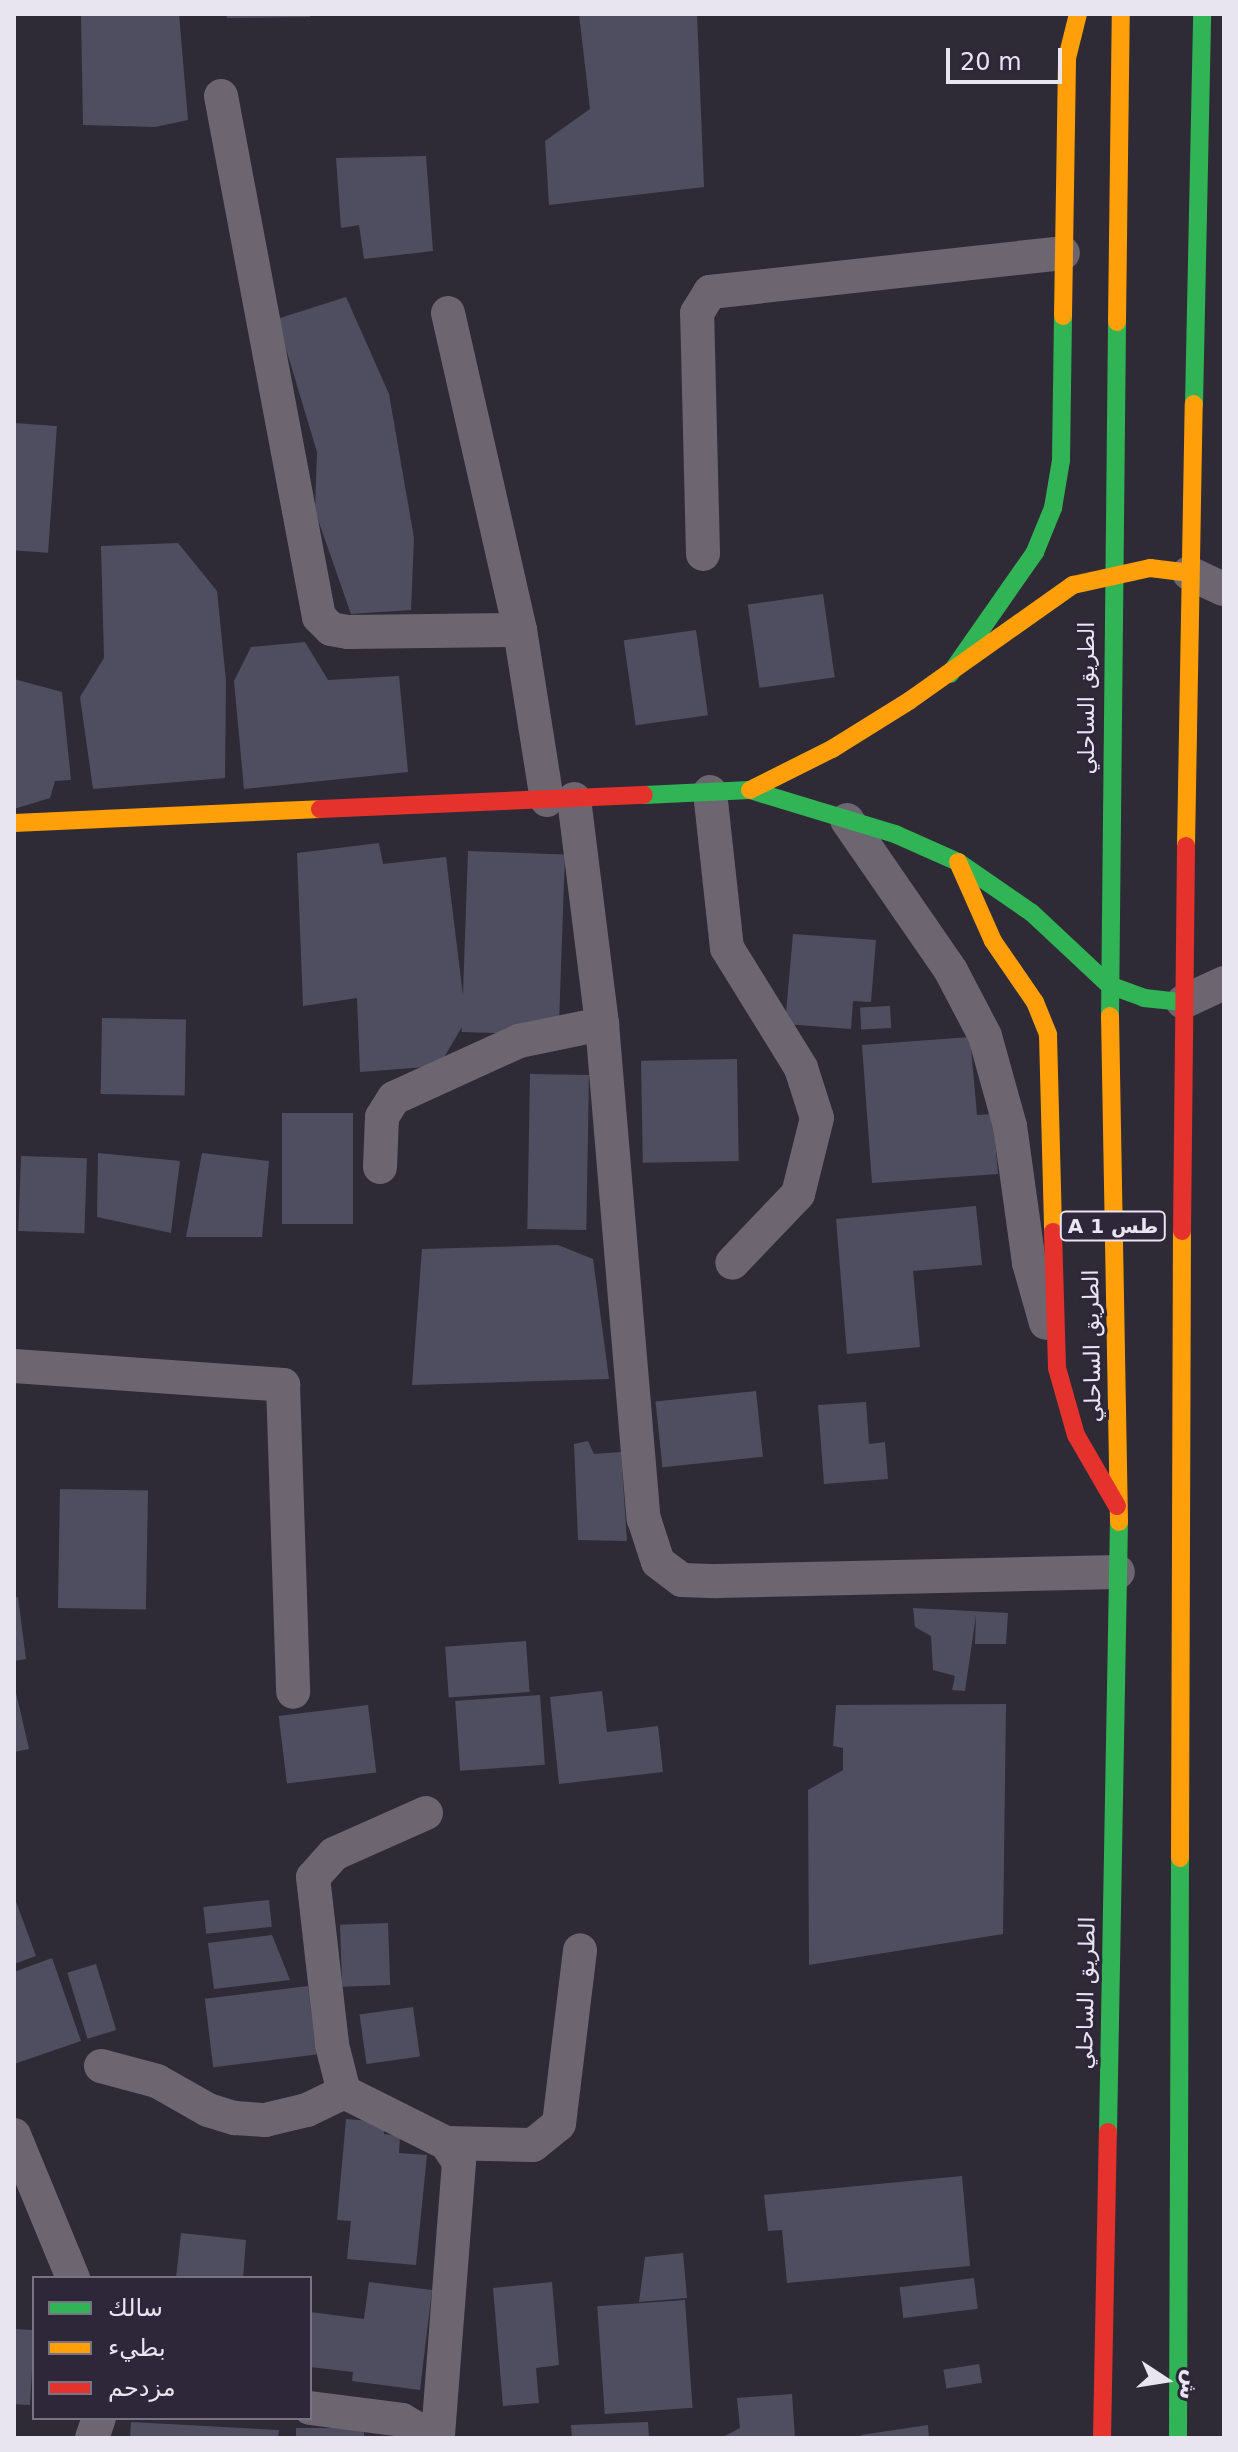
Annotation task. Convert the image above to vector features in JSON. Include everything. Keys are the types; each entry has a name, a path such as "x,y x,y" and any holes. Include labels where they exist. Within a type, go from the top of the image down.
{"main road":[{"path":"950,674 1035,552 1053,508 1061,460 1067,58 1078,14"},
{"name":"الطريق الساحلي","path":"1102,2438 1119,1509 1109,985 1111,574 1121,14"},
{"name":"A 1 طس","path":"1178,2438 1183,1002 1202,14"},
{"path":"750,790 832,749 950,674 1073,585 1111,574 1150,568 1189,573"},
{"path":"14,823 750,790 847,820 958,862 1032,913 1109,985 1144,998 1183,1002"},
{"path":"958,862 993,941 1035,1002 1048,1035 1055,1342 1076,1435 1119,1509"}],"street":[{"path":"221,96 319,617 331,629 348,632 520,630"},
{"path":"703,554 697,313 710,292 1063,253"},
{"path":"448,313 560,800 602,1024 644,1519 658,1562 682,1580 717,1581 1118,1572"},
{"path":"1189,573 1224,589"},
{"path":"710,792 727,948 801,1068 817,1118 798,1194 732,1263"},
{"path":"847,820 951,971 985,1036 1010,1126 1029,1263 1055,1342"},
{"path":"1183,1002 1224,983"},
{"path":"380,1167 382,1117 394,1098 519,1041 602,1024"},
{"path":"14,1366 283,1385 293,1692"},
{"path":"426,1813 334,1854 313,1877 332,2045 344,2092 446,2143 533,2145 559,2124 580,1950"},
{"path":"101,2066 157,2081 208,2110 235,2118 265,2120 307,2110 344,2092"},
{"path":"14,2135 72,2276"},
{"path":"312,2408 402,2420 435,2438 459,2162 446,2143"}],"building":[{"path":"179,14 188,120 155,127 83,125 81,16"},
{"path":"226,14 310,14 310,17 227,18"},
{"path":"579,14 697,14 704,187 549,205 545,141 590,109"},
{"path":"426,156 433,251 364,259 359,225 341,228 336,158"},
{"path":"346,297 389,394 414,538 411,610 351,614 315,511 317,452 277,319"},
{"path":"14,423 57,426 48,553 14,550"},
{"path":"178,543 217,591 226,681 225,778 93,789 80,697 104,658 101,546"},
{"path":"823,594 835,677 759,688 748,605"},
{"path":"696,630 708,715 636,725 624,640"},
{"path":"305,642 328,680 399,676 408,772 244,789 234,681 251,647"},
{"path":"14,679 62,692 71,780 55,781 50,798 14,809"},
{"path":"379,843 383,864 446,857 466,1020 439,1066 360,1072 357,998 303,1006 297,853"},
{"path":"468,851 565,854 559,1035 462,1032"},
{"path":"793,934 876,940 871,1002 853,1001 851,1029 785,1024"},
{"path":"890,1006 891,1028 861,1030 860,1008"},
{"path":"102,1018 186,1019 185,1095 101,1094"},
{"path":"970,1037 977,1115 993,1114 998,1174 872,1183 862,1045"},
{"path":"737,1059 739,1161 643,1163 641,1061"},
{"path":"530,1074 589,1075 586,1230 527,1229"},
{"path":"282,1113 353,1113 353,1224 282,1224"},
{"path":"98,1153 180,1161 171,1233 97,1217"},
{"path":"202,1153 269,1161 262,1237 186,1237"},
{"path":"21,1156 87,1158 84,1233 18,1231"},
{"path":"976,1206 982,1265 913,1271 920,1347 847,1354 836,1219"},
{"path":"558,1245 593,1259 609,1379 412,1385 422,1249"},
{"path":"756,1391 763,1457 662,1467 656,1402"},
{"path":"866,1402 869,1444 885,1442 888,1479 824,1484 818,1405"},
{"path":"588,1441 594,1454 621,1452 627,1541 578,1540 574,1444"},
{"path":"60,1489 148,1491 146,1610 58,1608"},
{"path":"18,1597 26,1659 14,1661 14,1598"},
{"path":"913,1608 1008,1613 1006,1644 975,1644 976,1615 965,1691 952,1690 955,1676 933,1670 931,1636 915,1627"},
{"path":"526,1641 530,1692 449,1698 445,1647"},
{"path":"14,1684 29,1749 14,1752"},
{"path":"602,1691 607,1732 658,1726 663,1772 559,1784 550,1697"},
{"path":"540,1695 545,1765 460,1771 455,1701"},
{"path":"1006,1704 1003,1934 809,1965 808,1790 843,1770 843,1748 833,1746 836,1705"},
{"path":"368,1705 376,1772 287,1783 279,1716"},
{"path":"14,1896 36,1956 14,1964"},
{"path":"269,1900 272,1927 206,1934 203,1907"},
{"path":"388,1923 390,1985 342,1987 340,1925"},
{"path":"272,1935 290,1980 214,1989 208,1943"},
{"path":"52,1958 81,2041 14,2064 14,1972"},
{"path":"96,1964 116,2030 87,2039 67,1973"},
{"path":"308,1986 316,2054 213,2067 205,1999"},
{"path":"413,2007 420,2057 366,2064 360,2015"},
{"path":"346,2119 385,2122 384,2134 400,2136 399,2153 427,2155 416,2265 347,2259 351,2221 337,2220"},
{"path":"962,2176 970,2266 787,2283 782,2230 768,2231 764,2195"},
{"path":"181,2233 246,2240 243,2276 176,2276"},
{"path":"683,2253 687,2298 639,2302 645,2257"},
{"path":"974,2278 978,2309 903,2318 900,2287"},
{"path":"369,2282 432,2290 420,2390 352,2381 353,2372 312,2367 312,2312 364,2319"},
{"path":"552,2282 559,2365 536,2368 539,2403 503,2406 493,2288"},
{"path":"685,2300 693,2408 605,2414 597,2306"},
{"path":"14,2329 32,2330 30,2405 14,2404"},
{"path":"979,2364 982,2383 946,2388 943,2370"},
{"path":"792,2394 795,2438 721,2438 740,2428 737,2398"},
{"path":"131,2422 279,2430 278,2438 130,2438"},
{"path":"648,2422 649,2438 572,2438 571,2425"},
{"path":"928,2425 929,2438 862,2438 861,2435"},
{"path":"296,2428 364,2428 364,2438 296,2438"}],"traffic: fast":[{"path":"1194,404 1202,14"},
{"path":"950,674 1035,552 1053,508 1061,460 1063,316"},
{"path":"1110,1016 1117,322"},
{"path":"644,795 750,790 895,834 958,862 1032,913 1109,985 1144,998 1183,1002"},
{"path":"1108,2132 1119,1522"},
{"path":"1178,2438 1180,1858"}],"traffic: slow":[{"path":"1063,316 1067,58 1078,14"},
{"path":"1117,322 1121,14"},
{"path":"1186,846 1194,404"},
{"path":"750,790 832,749 909,701 1073,585 1150,568 1189,573"},
{"path":"14,823 320,809"},
{"path":"958,862 993,941 1035,1002 1048,1035 1053,1232"},
{"path":"1110,1016 1119,1522"},
{"path":"1180,1858 1182,1231"}],"traffic: jam":[{"path":"320,809 644,795"},
{"path":"1182,1231 1186,846"},
{"path":"1053,1232 1057,1368 1076,1435 1117,1506"},
{"path":"1102,2438 1108,2132"}]}
